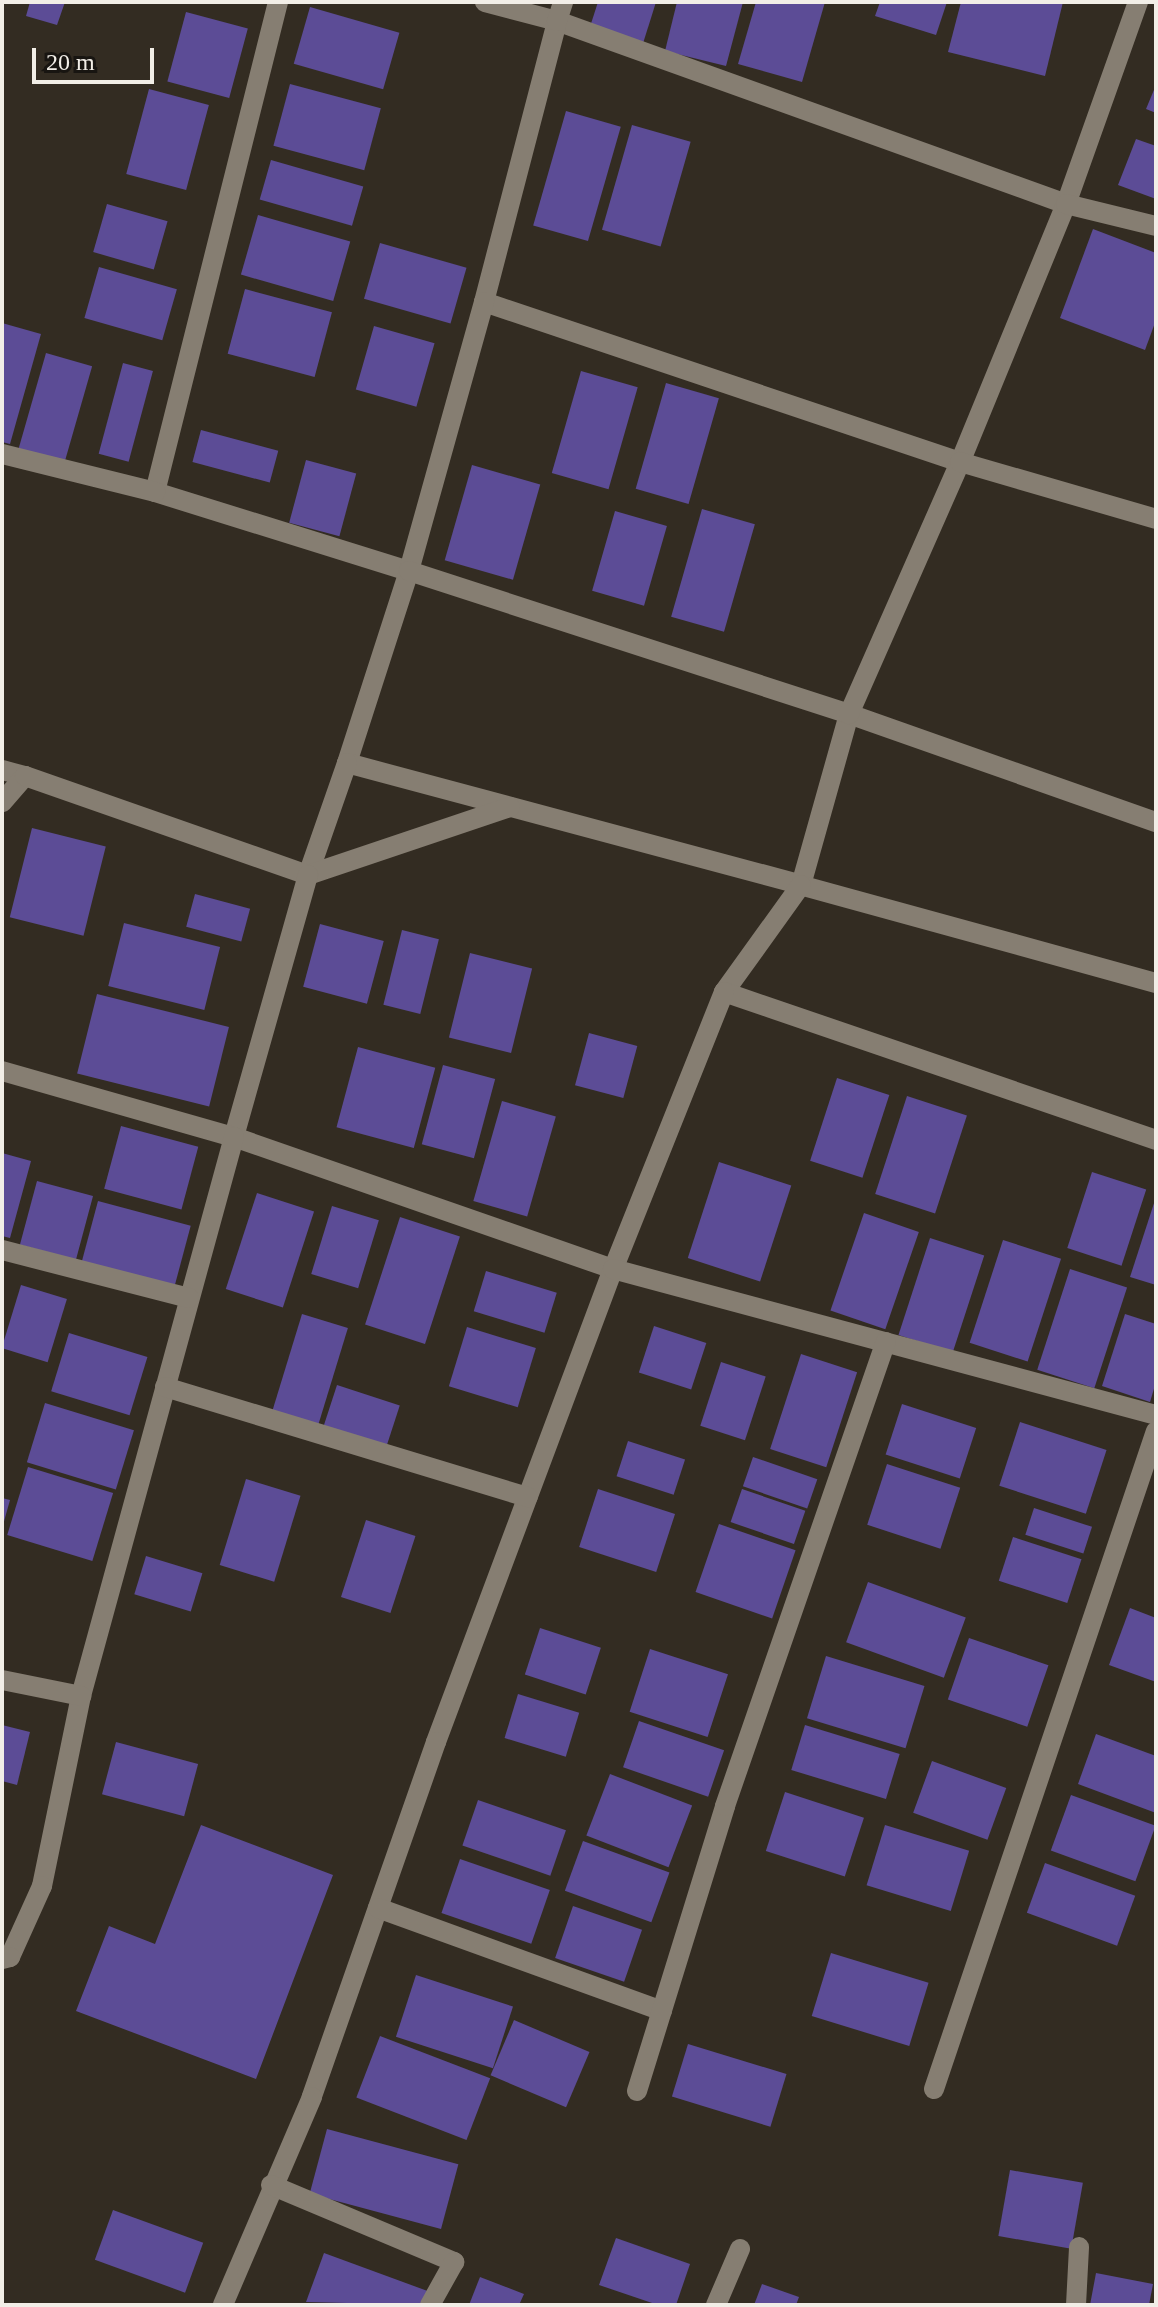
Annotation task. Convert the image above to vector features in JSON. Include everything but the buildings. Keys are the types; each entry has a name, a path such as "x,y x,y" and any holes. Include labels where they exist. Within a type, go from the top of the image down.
{"street":[{"path":"155,492 278,2"},
{"path":"485,2 560,12 1066,204 1156,226"},
{"path":"223,2305 271,2185 312,2097 378,1908 613,1269 724,992 801,885 849,714 960,462 1066,204 1138,2"},
{"path":"2,1959 10,1957 42,1886 81,1696 189,1298 308,875 409,571 560,12"},
{"path":"484,302 960,462 1156,519"},
{"path":"2,454 155,492 409,571 849,714 1156,822"},
{"path":"347,763 1156,983"},
{"path":"2,770 308,875 510,807"},
{"path":"2,802 25,776"},
{"path":"724,992 1156,1140"},
{"path":"2,1071 234,1137 613,1269 1156,1415"},
{"path":"2,1250 189,1298"},
{"path":"637,2091 725,1806 886,1342"},
{"path":"165,1387 528,1497"},
{"path":"934,2089 1156,1431"},
{"path":"2,1680 81,1696"},
{"path":"378,1908 662,2011"},
{"path":"271,2185 454,2262 430,2305"},
{"path":"1076,2305 1079,2247"},
{"path":"716,2305 740,2249"}]}
